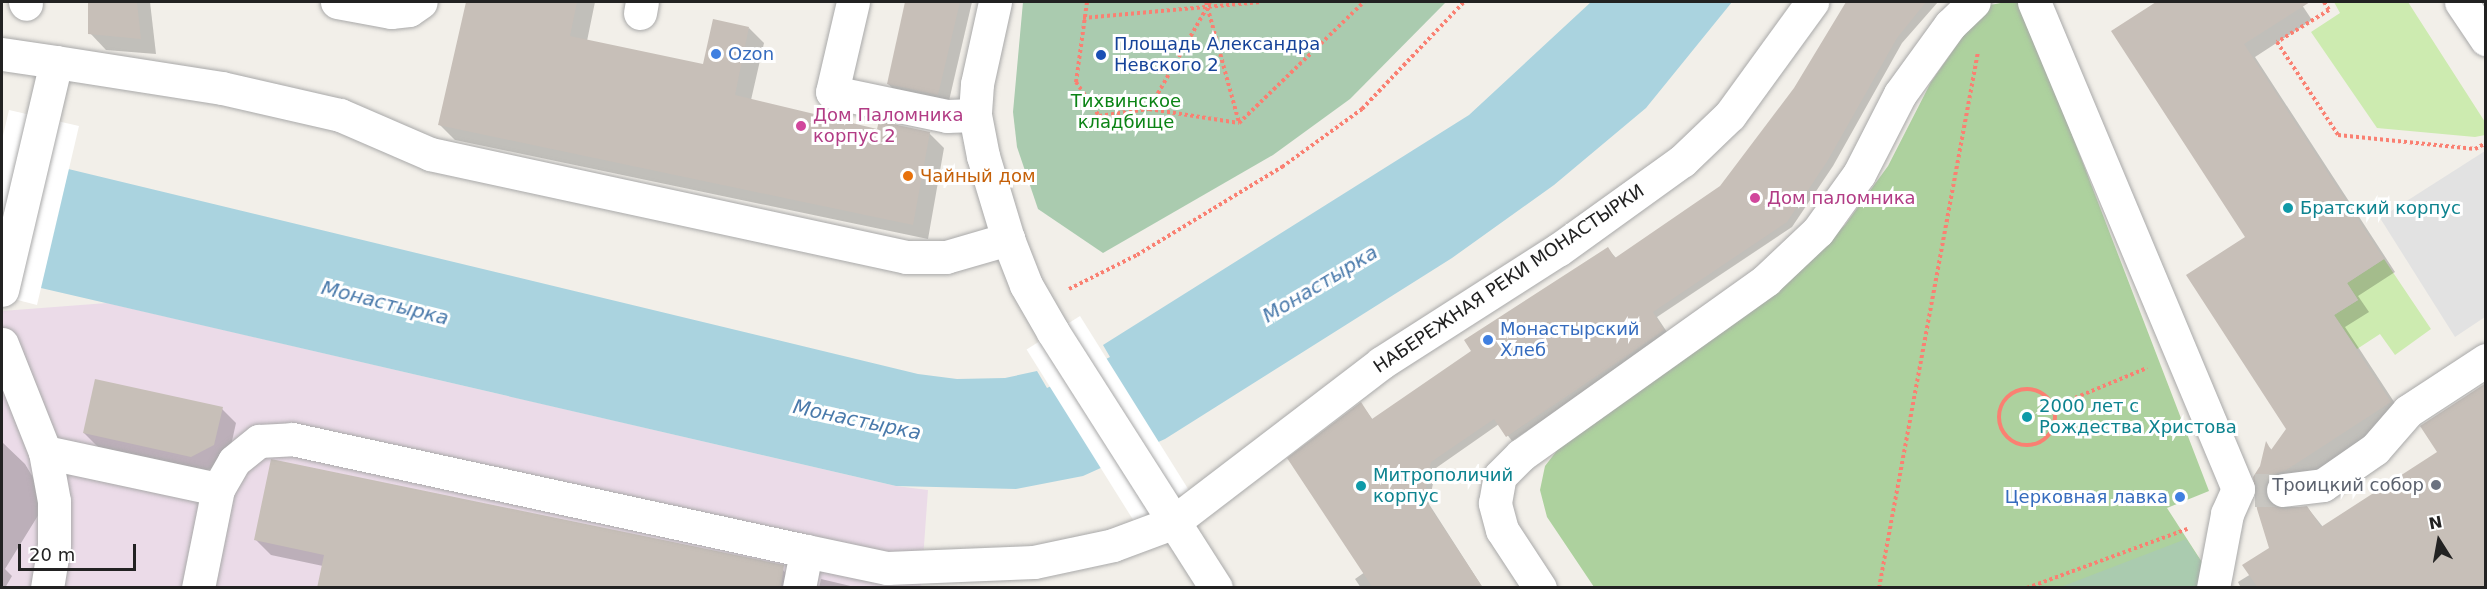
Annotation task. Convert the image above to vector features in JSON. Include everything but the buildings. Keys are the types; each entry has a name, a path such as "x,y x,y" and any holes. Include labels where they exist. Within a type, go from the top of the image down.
{"street":[{"path":"337,2 391,12 409,10 421,2"},
{"path":"853,2 832,92 947,116 975,115"},
{"path":"995,2 977,84 975,115 982,156 1008,239 1026,285 1053,332 1167,515 1216,588"},
{"name":"НАБЕРЕЖНАЯ РЕКИ МОНАСТЫРКИ","path":"198,588 218,489 234,461 260,441 292,439 887,568 1034,562 1113,545 1167,515 1381,363 1558,250 1682,161 1730,115 1812,2"},
{"path":"1540,588 1502,530 1494,502 1500,476 1521,455 1766,280 1818,231 1859,174 1900,94 1950,25 1974,2"},
{"path":"2034,2 2180,354 2251,495 2213,588"},
{"path":"2,54 222,88 340,115 430,154 906,257 946,257 1008,239"},
{"path":"2,290 57,62"},
{"path":"2,344 45,452 54,501 54,545 47,588"},
{"path":"2251,495 2323,484 2375,449 2408,411 2486,360"},
{"path":"45,452 218,489"},
{"path":"799,588 806,550"}],"path":[{"path":"1087,2 1076,82 1099,116 1149,109 1239,123"},
{"path":"1083,18 1208,2 1261,2"},
{"path":"1149,109 1208,2"},
{"path":"1208,2 1239,123"},
{"path":"1239,123 1364,2"},
{"path":"1060,294 1137,255 1317,141 1362,109 1464,2"},
{"path":"2324,2 2329,10 2277,42 2338,135 2475,149 2486,143"},
{"path":"1880,588 1979,48"},
{"path":"2053,407 2180,354"},
{"path":"2022,389 2041,392 2053,407 2050,432 2037,443 2020,444 2005,434 2001,426 2001,407 2013,392 2022,389"},
{"path":"2027,588 2251,495"}],"shaded area":[{"path":"2485,151 2485,317 2455,337 2380,218"},
{"path":"107,303 896,486 928,490 921,587 2,588 2,311"}],"green space":[{"name":"Тихвинское кладбище","path":"1023,2 1446,2 1350,99 1273,155 1103,253 1038,209 1017,147 1013,112"},
{"path":"2021,2 2209,491 2167,508 2218,587 1594,587 1547,517 1540,490 1545,466 1562,444 1791,274 1845,225 1888,166 1931,82 1966,32 1990,5"},
{"path":"2334,2 2408,2 2485,122 2485,135 2475,137 2377,128 2311,32 2340,13"},
{"path":"2384,259 2431,329 2395,355 2380,334 2357,349 2334,315 2358,300 2347,283"},
{"path":"2186,539 2218,587 2058,588"}],"water":[{"name":"Монастырка","path":"1591,2 1732,2 1646,108 1554,185 1452,258 1165,439 1083,476 1016,489 896,486 2,279 2,153 918,374 957,379 1005,378 1037,371 1047,388 1110,357 1103,345 1469,115"}],"pier":[{"path":"9,110 79,126 37,305 2,296 2,140"},
{"path":"1080,316 1189,490 1135,523 1027,349"}],"tunnel":[{"path":"2255,490 2283,490"}],"place":[{"name":"Ozon","path":"716,54"},
{"name":"Площадь Александра Невского 2","path":"1101,55"},
{"name":"Дом Паломника корпус 2","path":"801,126"},
{"name":"Чайный дом","path":"908,176"},
{"name":"Дом паломника","path":"1755,198"},
{"name":"Братский корпус","path":"2288,208"},
{"name":"Монастырский Хлеб","path":"1488,340"},
{"name":"2000 лет с Рождества Христова","path":"2027,417"},
{"name":"Троицкий собор","path":"2436,485"},
{"name":"Митрополичий корпус","path":"1361,486"},
{"name":"Церковная лавка","path":"2180,497"}]}
